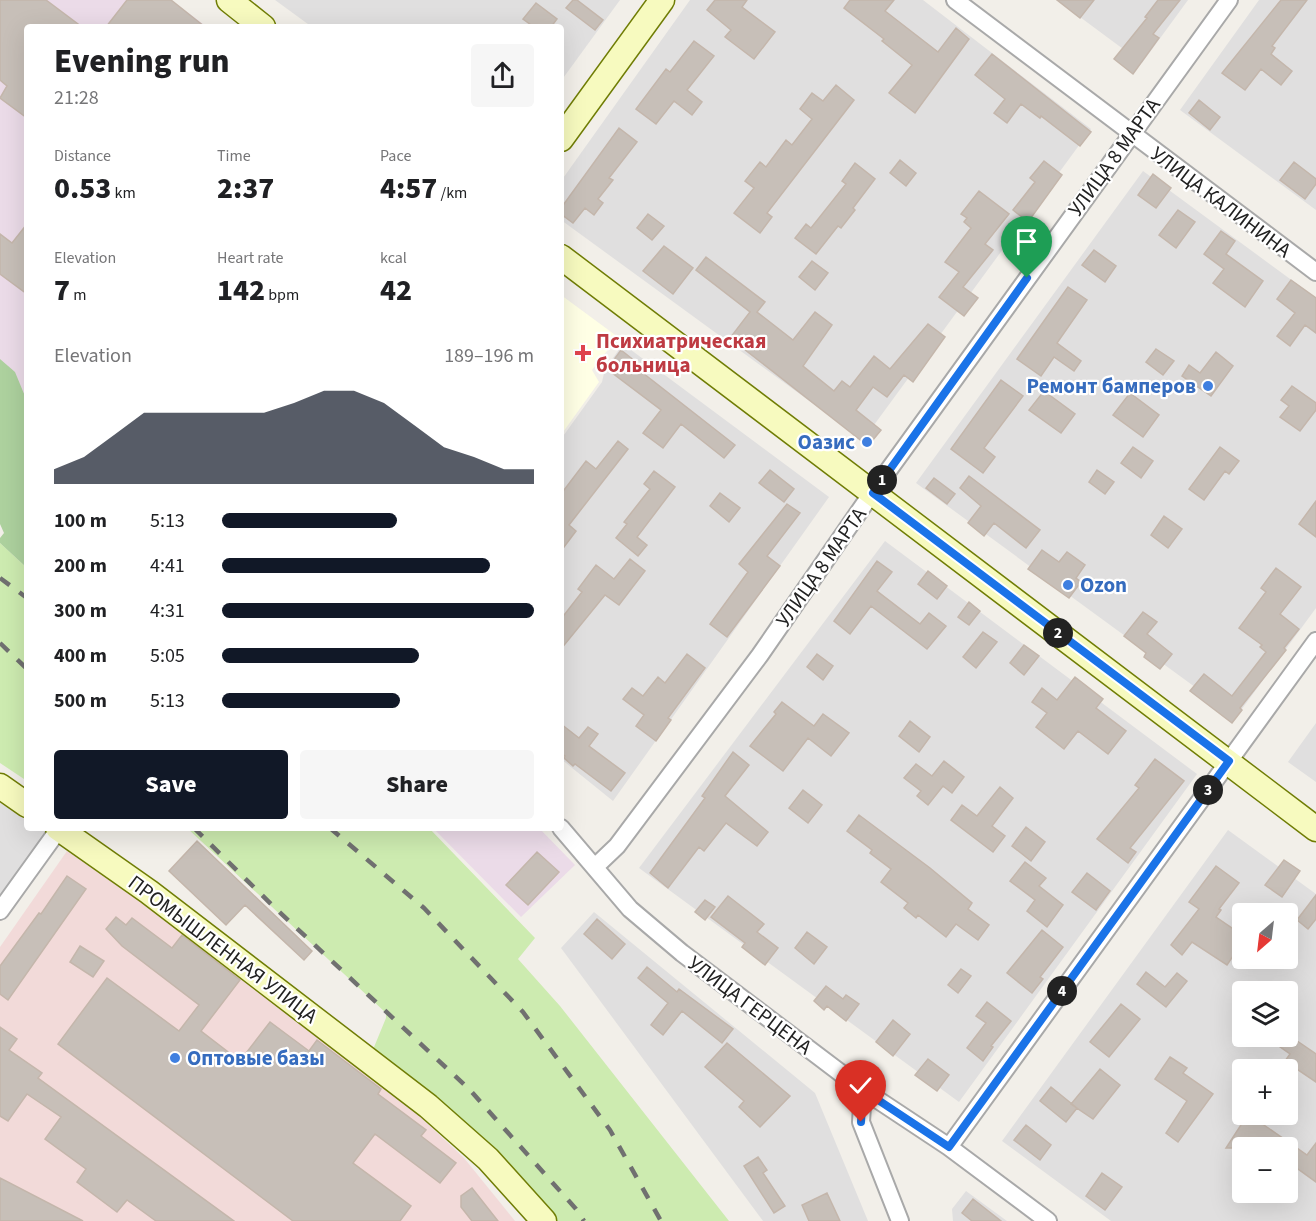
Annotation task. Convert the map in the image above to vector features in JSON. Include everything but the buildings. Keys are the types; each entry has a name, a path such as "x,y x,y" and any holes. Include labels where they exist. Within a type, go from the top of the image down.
{"street":[{"path":"229,0 259,24"},
{"path":"564,135 662,0"},
{"name":"УЛИЦА КАЛИНИНА","path":"955,0 1316,272"},
{"name":"УЛИЦА 8 МАРТА","path":"596,866 617,846 759,655 1130,134 1229,0"},
{"path":"564,259 1316,829"},
{"path":"949,1147 1316,640"},
{"path":"0,786 24,803"},
{"path":"0,911 57,831"},
{"name":"ПРОМЫШЛЕННАЯ УЛИЦА","path":"63,831 149,892 428,1106 488,1159 544,1221"},
{"name":"УЛИЦА ГЕРЦЕНА","path":"564,831 596,866 630,909 682,953 863,1090 949,1147 1048,1221"},
{"path":"863,1090 861,1122 900,1221"}],"shaded area":[{"path":"0,0 171,0 203,24 24,24 24,397 0,379"},
{"path":"275,0 620,0 564,77 564,24 308,24"},
{"path":"690,0 923,0 1091,129 863,440 564,222 564,177"},
{"path":"1057,0 1188,0 1142,63"},
{"path":"1259,0 1316,0 1316,210 1180,110"},
{"path":"1143,171 1316,298 1316,608 1236,717 916,483"},
{"name":"Психиатрическая больница","path":"564,297 618,337 592,370 599,382 564,431"},
{"path":"623,344 829,497 613,801 564,761 564,435 602,382 605,369"},
{"path":"885,541 1197,774 959,1102 639,868"},
{"path":"1316,723 1316,782 1288,762"},
{"path":"0,797 24,815 24,831 48,833 0,900"},
{"path":"1228,830 1316,894 1316,1221 1111,1221 1002,1141"},
{"path":"436,831 542,831 575,865 521,917"},
{"name":"Оптовые базы","path":"67,851 183,930 395,1093 464,1158 515,1221 0,1221 0,947"},
{"path":"594,912 815,1093 868,1221 763,1221 561,948"},
{"path":"966,1191 1007,1221 953,1221 952,1209"}],"green space":[{"path":"0,359 15,372 24,394 24,565 0,543 0,538 4,533 0,524"},
{"path":"0,543 24,565 24,779 0,763"},
{"path":"190,831 432,831 535,938 518,959 560,1006 729,1221 552,1221 372,1052 386,1013"}],"railway":[{"path":"0,578 24,596"},
{"path":"0,643 24,666"},
{"path":"197,831 274,907 469,1089 576,1209 584,1221"},
{"path":"334,831 424,908 523,1012 610,1130 661,1221"}],"place":[{"name":"Психиатрическая больница","path":"583,353"},
{"name":"Ремонт бамперов","path":"1208,386"},
{"name":"Оазис","path":"867,442"},
{"name":"Ozon","path":"1068,585"},
{"name":"Оптовые базы","path":"175,1058"}],"route":[{"path":"861,1122 863,1090 949,1147 1229,761 1214,752 873,493 1027,278"}]}
